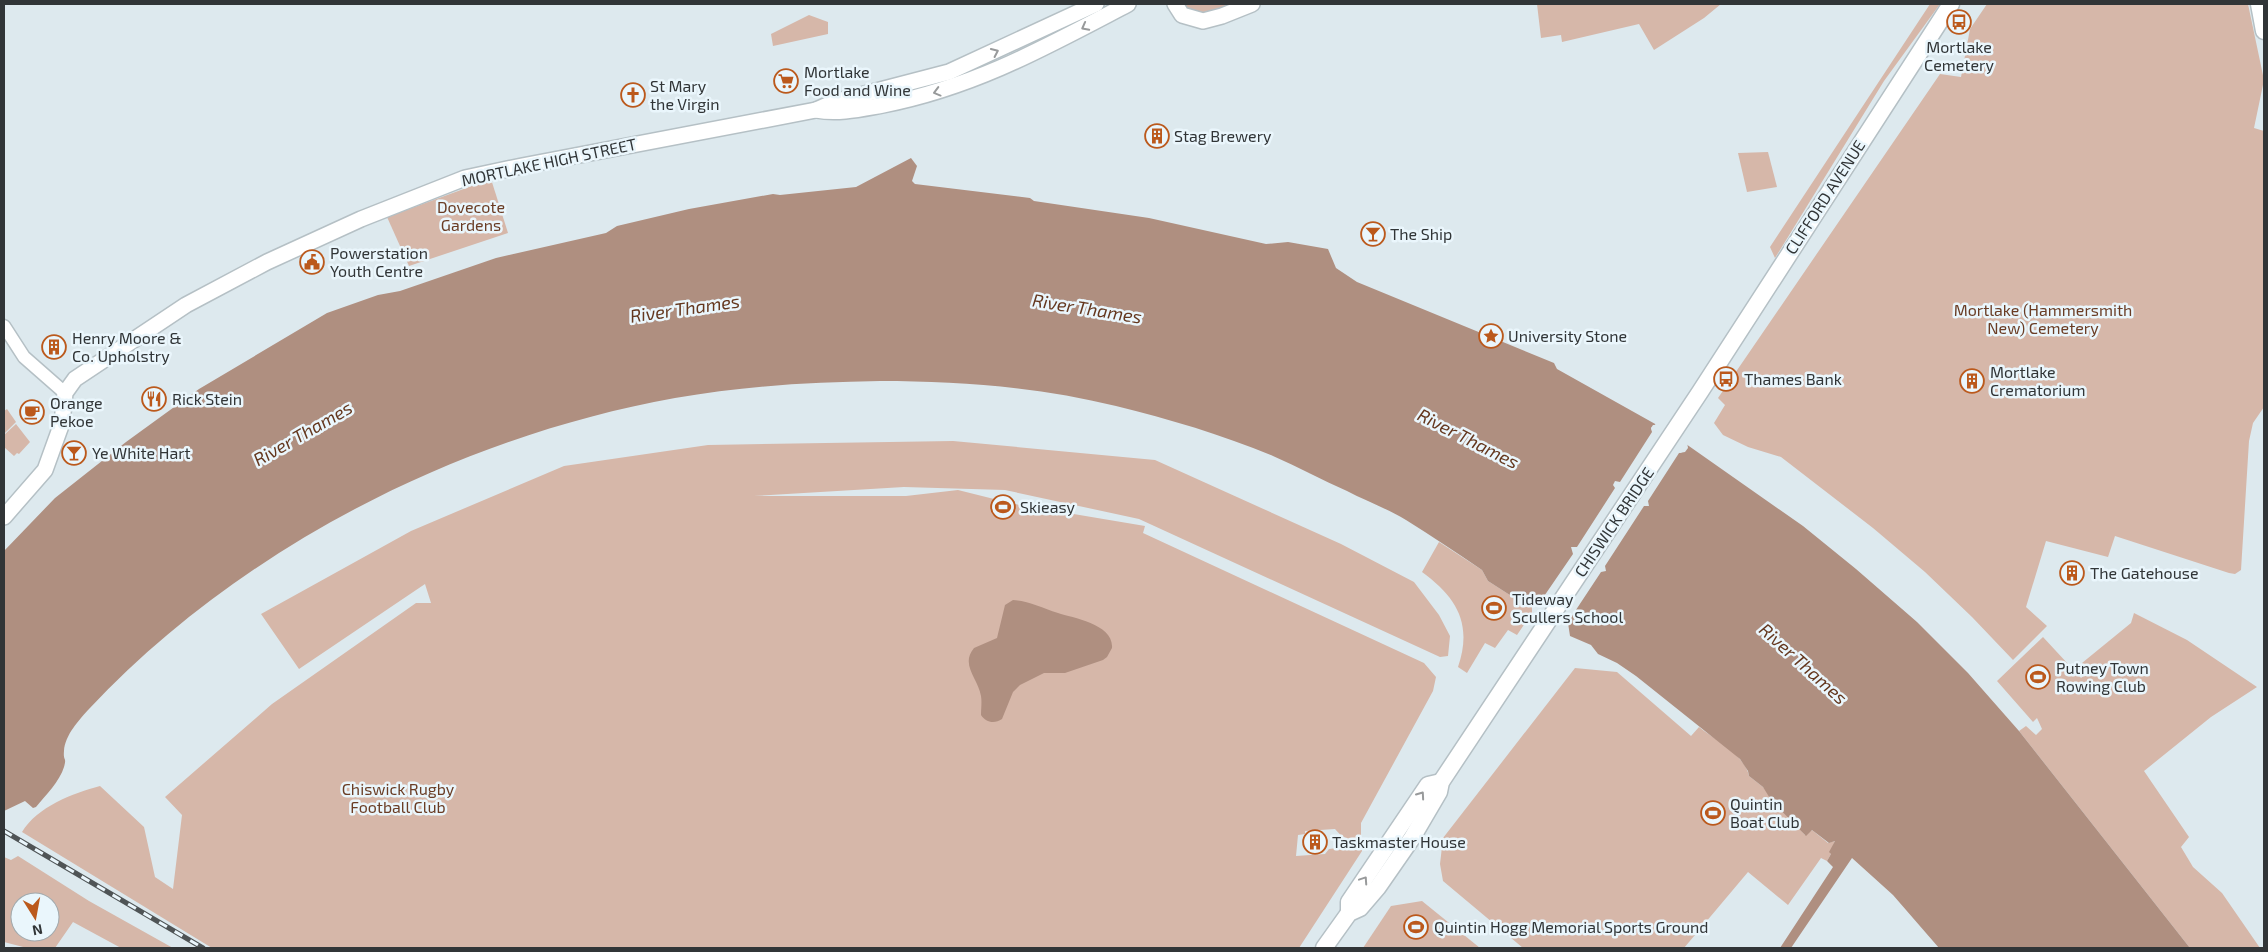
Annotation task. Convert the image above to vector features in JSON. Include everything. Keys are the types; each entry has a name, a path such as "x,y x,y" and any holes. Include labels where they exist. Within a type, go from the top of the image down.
{"highway":[{"name":"CLIFFORD AVENUE","path":"1700,392 1951,4"},
{"path":"2258,4 2264,30"},
{"name":"CHISWICK BRIDGE","path":"1441,782 1700,392"},
{"path":"1324,948 1349,913 1360,908 1397,860 1438,792 1441,782 1428,785 1349,902 1349,913"}],"main road":[{"name":"MORTLAKE HIGH STREET","path":"65,393 75,379 90,367 186,304 267,262 361,219 465,178 816,110 834,102 948,72 1096,4"},
{"name":"MORTLAKE HIGH STREET","path":"816,110 832,113 852,111 944,91 995,72 1128,4"},
{"path":"1175,4 1182,15 1202,21 1222,16 1252,4"},
{"path":"4,517 45,470 62,424 65,393"}],"street":[{"path":"4,326 24,357 65,393"}],"green space":[{"path":"1179,4 1234,4 1220,10 1199,12"},
{"path":"1537,4 1721,4 1704,18 1654,50 1639,24 1562,42 1561,35 1541,38"},
{"path":"1930,4 1940,4 1884,81 1775,258 1770,247"},
{"name":"Mortlake (Hammersmith New) Cemetery","path":"1987,4 2248,4 2264,80 2254,128 2264,131 2264,407 2253,423 2249,441 2241,570 2235,574 2229,573 2115,536 2108,557 2046,541 2026,607 2047,626 2013,660 1925,572 1873,528 1781,457 1748,447 1723,435 1714,423 1725,405 1718,398 1940,74 1961,77 1970,29"},
{"path":"809,15 828,22 828,34 773,46 771,34"},
{"path":"1768,152 1777,187 1747,192 1738,153"},
{"name":"Dovecote Gardens","path":"491,179 508,233 409,266 387,217"},
{"path":"7,409 16,422 4,434 4,411"},
{"path":"16,424 30,442 19,454 17,453 14,456 4,447 4,435"},
{"name":"Chiswick Rugby Football Club","path":"953,441 1155,460 1341,544 1414,582 1439,615 1450,636 1448,656 1440,657 1139,519 1005,490 904,487 754,496 906,496 958,490 1002,501 1015,501 1015,504 1020,505 1145,526 1143,533 1424,663 1436,677 1433,691 1361,823 1361,842 1346,838 1335,829 1305,831 1305,834 1298,835 1296,856 1325,854 1329,849 1362,845 1362,851 1299,948 212,948 22,832 37,815 56,802 100,786 144,827 155,877 173,889 182,815 165,797 272,704 416,603 431,603 425,584 299,669 261,614 411,531 564,466 708,445"},
{"name":"Tideway Scullers School","path":"1439,542 1482,570 1488,581 1516,599 1529,595 1535,602 1532,606 1532,613 1517,635 1508,630 1495,648 1485,643 1467,673 1458,667 1463,637 1462,624 1458,612 1444,591 1422,572"},
{"path":"2134,613 2187,640 2257,687 2211,717 2144,771 2189,837 2181,847 2193,867 2222,893 2260,948 2190,948 2019,731 2026,726 2036,735 2042,729 2037,718 2033,722 1997,681 2043,637 2081,678 2088,672 2082,663 2131,623"},
{"path":"1575,668 1617,672 1691,736 1699,727 1736,755 1742,761 1749,776 1763,787 1805,835 1812,830 1828,843 1835,841 1827,861 1821,858 1788,905 1748,872 1684,948 1523,948 1443,881 1440,864 1443,838"},
{"path":"18,856 89,901 173,948 121,948 73,922 60,941 60,892 10,892 10,942 59,942 55,948 27,948 4,942 4,857 11,860"},
{"name":"Quintin Hogg Memorial Sports Ground","path":"1422,901 1480,948 1363,948 1391,906"}],"water":[{"name":"River Thames","path":"911,158 917,166 912,181 915,184 1030,198 1034,201 1149,218 1266,244 1288,242 1328,249 1336,268 1357,282 1554,363 1557,369 1657,425 1653,425 1652,431 1680,453 1685,451 1686,444 1803,526 1917,622 1968,673 2019,731 2190,948 1939,948 1893,895 1852,858 1791,948 1780,948 1833,867 1827,861 1835,841 1829,843 1812,830 1806,836 1771,800 1763,787 1749,776 1740,759 1636,676 1617,663 1598,654 1591,645 1570,636 1568,623 1535,602 1529,595 1516,599 1488,581 1482,570 1399,516 1254,448 1156,416 1087,399 999,386 969,384 910,381 828,382 777,385 675,398 594,416 513,440 434,471 357,508 284,550 214,598 149,651 81,718 67,739 64,751 65,764 59,778 36,807 33,808 25,801 4,811 4,551 55,498 126,442 199,389 327,313 378,295 400,291 496,258 606,233 617,226 689,209 773,194 780,195 856,187"},
{"path":"1013,600 1030,603 1091,623 1107,633 1111,640 1112,648 1103,660 1065,673 1044,673 1020,685 1013,692 1002,719 991,722 985,720 981,715 981,696 969,666 970,654 974,648 997,638 1005,605"}],"pier":[{"path":"1658,422 1659,426 1654,427 1654,430 1679,450 1684,449 1685,442 1687,442 1688,448 1685,452 1679,453 1648,501 1649,506 1644,506 1605,566 1606,571 1601,572 1566,625 1538,605 1573,554 1571,547 1577,547 1615,488 1613,485 1615,481 1620,482 1652,432 1651,428"}],"railway":[{"path":"4,831 203,948"}],"place":[{"name":"Mortlake Cemetery","path":"1959,22"},
{"name":"Mortlake Food and Wine","path":"786,81"},
{"name":"St Mary the Virgin","path":"633,95"},
{"name":"Stag Brewery","path":"1157,136"},
{"name":"The Ship","path":"1373,234"},
{"name":"Powerstation Youth Centre","path":"312,262"},
{"name":"University Stone","path":"1491,336"},
{"name":"Henry Moore & Co. Upholstry","path":"54,347"},
{"name":"Thames Bank","path":"1726,379"},
{"name":"Mortlake Crematorium","path":"1972,381"},
{"name":"Rick Stein","path":"154,399"},
{"name":"Orange Pekoe","path":"32,412"},
{"name":"Ye White Hart","path":"74,453"},
{"name":"Skieasy","path":"1003,507"},
{"name":"The Gatehouse","path":"2072,573"},
{"name":"Tideway Scullers School","path":"1494,608"},
{"name":"Putney Town Rowing Club","path":"2038,677"},
{"name":"Quintin Boat Club","path":"1713,813"},
{"name":"Taskmaster House","path":"1315,842"},
{"name":"Quintin Hogg Memorial Sports Ground","path":"1416,927"}]}
